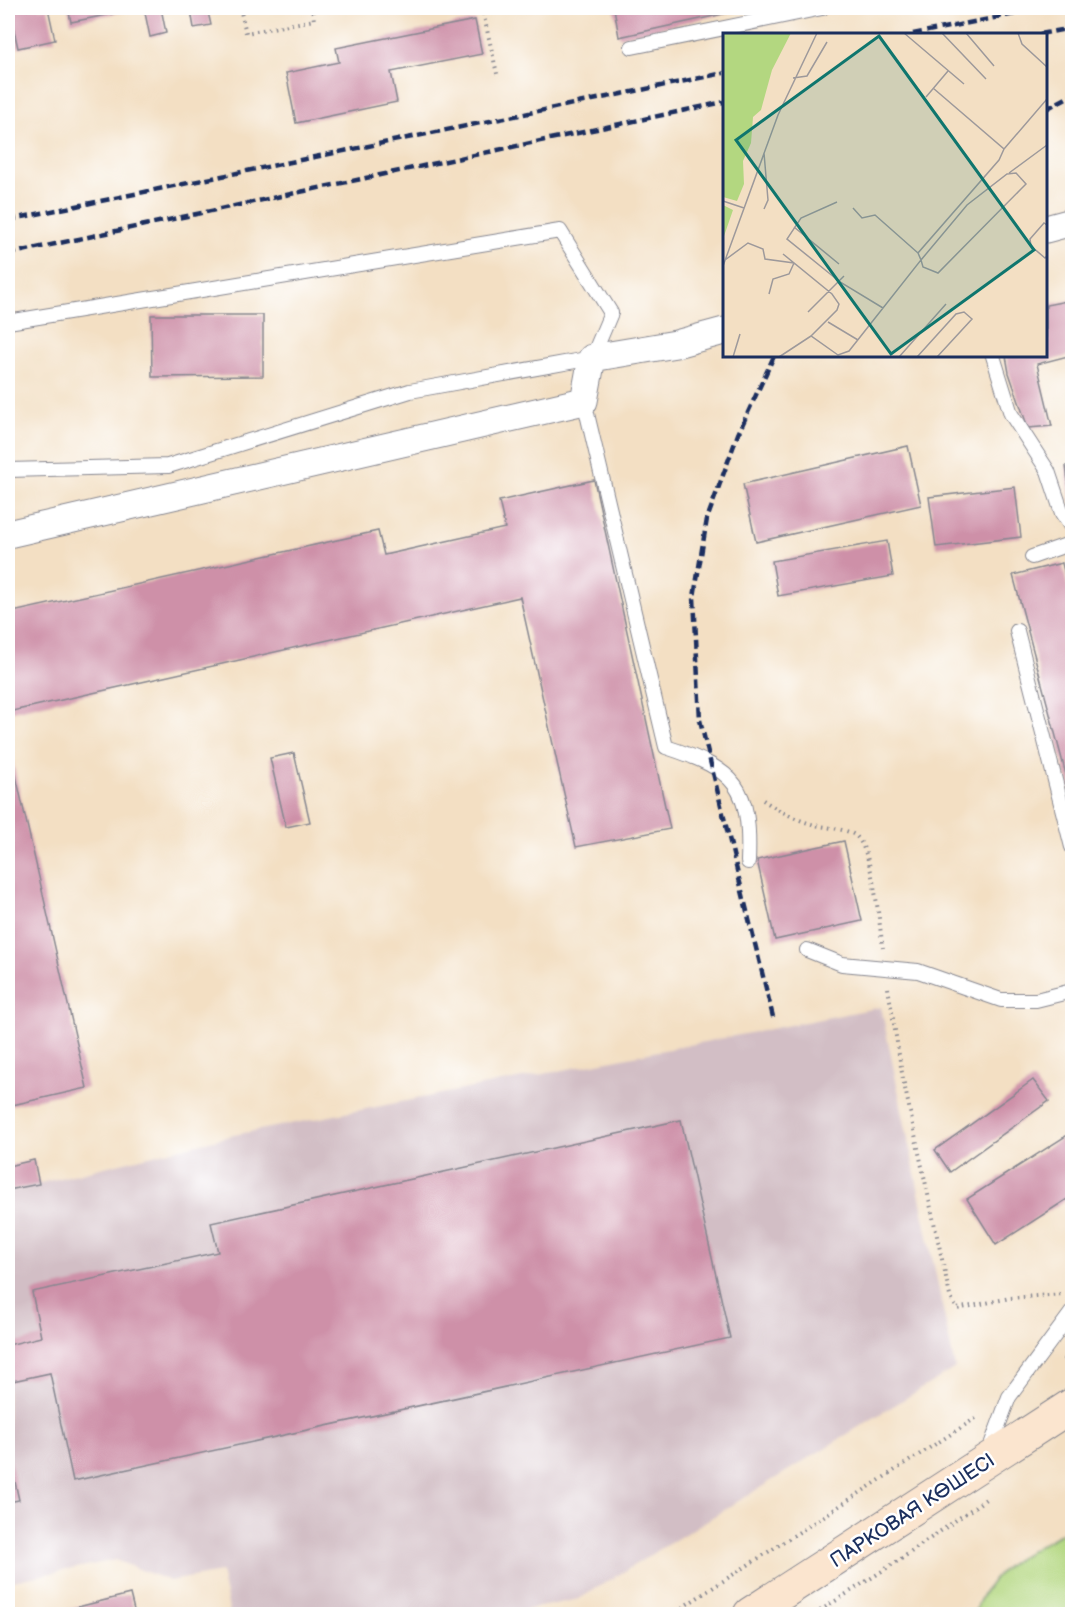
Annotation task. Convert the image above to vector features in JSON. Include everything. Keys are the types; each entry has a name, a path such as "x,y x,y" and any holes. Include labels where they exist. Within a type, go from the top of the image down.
{"street":[{"path":"1047,229 1072,222"},
{"path":"8,534 584,401 592,358 676,344 723,331"},
{"name":"ПАРКОВАЯ КӨШЕСІ","path":"750,1614 990,1478 1072,1405"}],"lane":[{"path":"632,48 822,8"},
{"path":"8,322 560,231 611,313 592,358 410,391 168,466 8,470"},
{"path":"993,357 1011,414 1048,471 1062,513 1072,528"},
{"path":"584,401 666,747 696,757 734,782 746,803 750,829 748,862"},
{"path":"1032,557 1072,543"},
{"path":"1017,631 1072,847"},
{"path":"807,950 842,964 918,971 1001,1000 1036,1000 1072,991"},
{"path":"990,1478 1009,1396 1072,1312"}],"path":[{"path":"240,8 246,33 314,20 312,8"},
{"path":"482,8 498,78"},
{"path":"734,782 768,804 808,823 852,833 860,839 864,848 874,894 890,1008 903,1079 950,1296 957,1310 1010,1298 1072,1294"},
{"path":"1054,1367 1072,1354"},
{"path":"672,1614 1009,1396"},
{"path":"815,1614 901,1560 990,1478"}],"shaded area":[{"path":"881,1007 955,1368 579,1599 506,1614 230,1614 221,1572 170,1581 115,1560 8,1582 8,1191 234,1135"}],"green space":[{"path":"1072,1527 1072,1614 974,1614 982,1596 1002,1570 1027,1552"}],"building":[{"path":"9,8 48,8 55,40 18,48"},
{"path":"68,8 137,8 137,9 71,22"},
{"path":"144,8 161,8 166,33 150,37"},
{"path":"207,8 211,25 194,28 191,11"},
{"path":"614,8 750,8 619,37"},
{"path":"475,20 482,54 391,72 397,102 296,123 286,73 339,62 336,48"},
{"path":"1072,300 1072,355 1037,364 1052,426 1028,428 1009,373 1006,357 1047,357 1047,305"},
{"path":"151,315 263,315 263,376 152,377"},
{"path":"908,446 921,505 756,542 743,484"},
{"path":"1066,466 1072,466 1071,504"},
{"path":"594,480 670,829 576,847 520,597 8,712 8,613 378,531 384,555 505,528 499,501"},
{"path":"1015,487 1021,537 936,547 929,497"},
{"path":"887,541 893,576 778,596 772,561"},
{"path":"1062,563 1072,603 1072,797 1013,575"},
{"path":"8,741 87,1088 8,1106"},
{"path":"294,753 310,822 286,827 270,758"},
{"path":"844,841 862,921 775,940 757,860"},
{"path":"1033,1080 1049,1101 950,1172 935,1150"},
{"path":"681,1120 730,1338 73,1481 50,1373 8,1382 8,1345 41,1337 32,1292 218,1252 211,1223"},
{"path":"1072,1132 1072,1196 996,1245 967,1199"},
{"path":"34,1160 39,1184 8,1190 8,1166"},
{"path":"8,1451 19,1500 8,1502"},
{"path":"130,1594 135,1614 50,1614"}],"railway":[{"path":"918,33 1045,8"},
{"path":"1045,33 1072,28"},
{"path":"8,220 723,73"},
{"path":"1047,108 1072,95"},
{"path":"8,254 723,102"},
{"path":"773,1017 700,720 694,597 707,519 738,434 774,357"}]}
